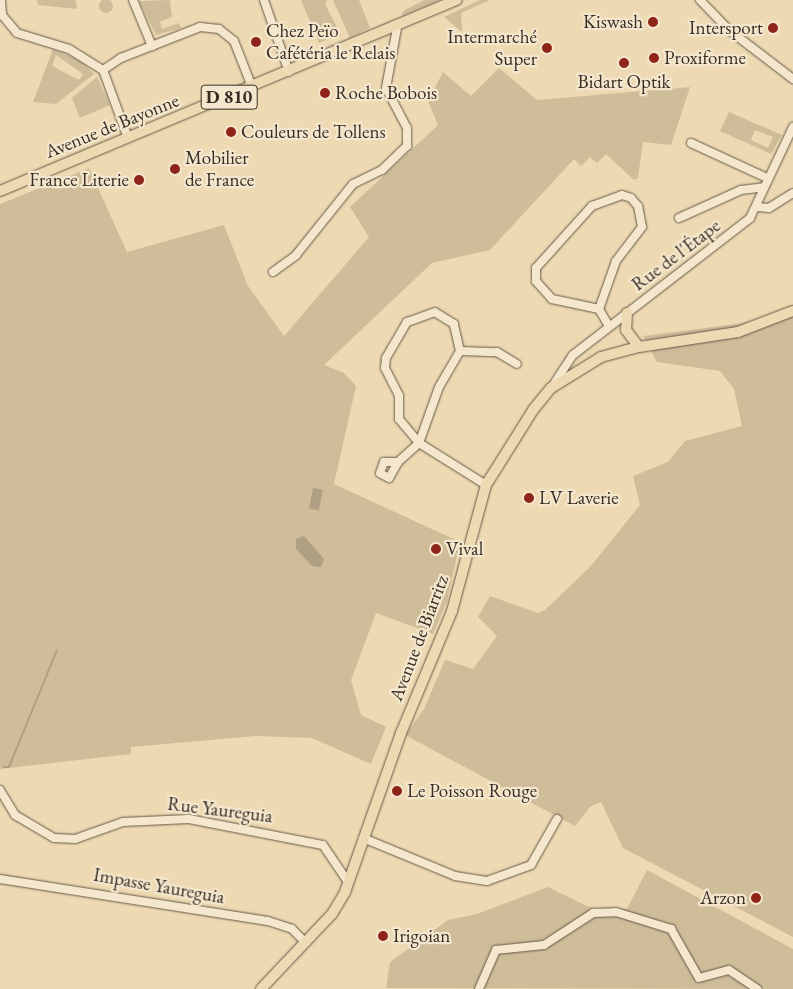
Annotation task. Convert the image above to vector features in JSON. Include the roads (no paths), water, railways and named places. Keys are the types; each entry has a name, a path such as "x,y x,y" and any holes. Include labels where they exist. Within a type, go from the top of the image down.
{"main road":[{"name":"Avenue de Bayonne","path":"0,191 397,28 457,0"},
{"name":"Avenue de Biarritz","path":"261,989 332,914 348,882 363,838 452,611 486,485 523,422 551,388 588,363 639,347 738,332 793,311"},
{"path":"627,313 626,330 639,347"}],"street":[{"path":"1,0 5,20 17,33 69,49 103,70 128,138"},
{"path":"133,0 152,46"},
{"path":"264,0 289,72"},
{"path":"700,0 729,30 793,79"},
{"path":"103,70 152,46 200,27 219,29 234,40 252,87"},
{"path":"273,272 301,249 353,184 382,170 407,146 407,128 386,88 397,28"},
{"name":"Rue de l'Étape","path":"551,388 566,363 609,326 740,226 758,207 767,178 793,127"},
{"path":"691,143 767,178"},
{"path":"679,218 741,190 764,187"},
{"path":"758,207 769,208 793,193"},
{"path":"598,309 616,261 642,227 638,206 622,195 592,206 536,268 536,281 552,298 598,309 609,326"},
{"path":"398,462 419,443 439,387 460,351 454,324 434,312 407,322 386,358 385,368 399,396 399,419 419,443 486,485"},
{"path":"460,351 497,352 517,364"},
{"name":"Rue Yaureguia","path":"0,790 15,814 54,838 76,839 123,822 189,819 323,845 348,882"},
{"path":"363,838 455,876 487,881 531,865 557,819"},
{"name":"Impasse Yaureguia","path":"0,879 268,921 292,929 305,942"},
{"path":"479,989 496,950 544,945 593,913 616,912 671,929 699,978 729,970 757,989"}],"waterway":[{"path":"4,767 9,767 57,650"}],"place":[{"name":"Kiswash","path":"653,22"},
{"name":"Intersport","path":"773,28"},
{"name":"Chez Peïo Cafétéria le Relais","path":"256,42"},
{"name":"Intermarché Super","path":"547,48"},
{"name":"Proxiforme","path":"654,58"},
{"name":"Bidart Optik","path":"624,63"},
{"name":"Roche Bobois","path":"325,93"},
{"name":"Couleurs de Tollens","path":"231,132"},
{"name":"Mobilier de France","path":"175,169"},
{"name":"France Literie","path":"139,180"},
{"name":"LV Laverie","path":"529,498"},
{"name":"Vival","path":"436,549"},
{"name":"Le Poisson Rouge","path":"397,791"},
{"name":"Arzon","path":"756,898"},
{"name":"Irigoian","path":"383,936"}]}
